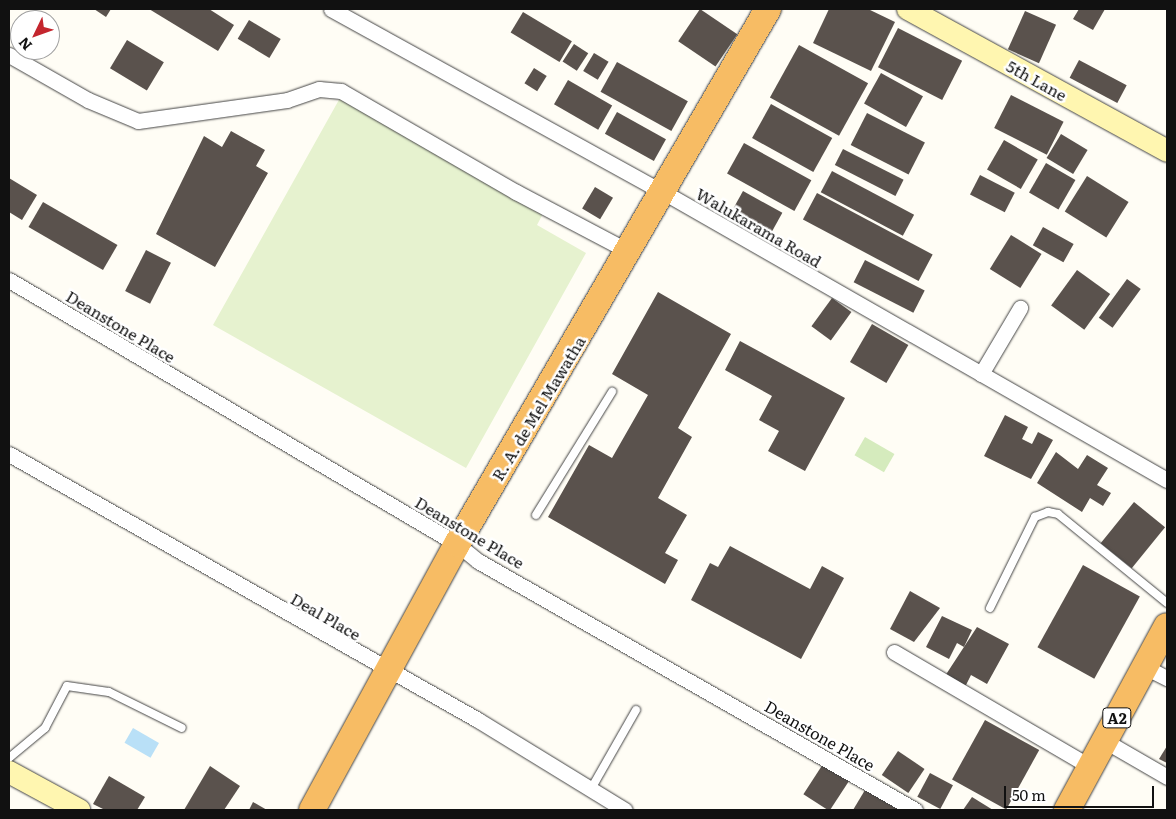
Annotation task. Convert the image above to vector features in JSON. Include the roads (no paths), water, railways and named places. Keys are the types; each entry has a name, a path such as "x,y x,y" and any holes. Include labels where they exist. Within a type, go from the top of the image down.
{"highway":[{"name":"R. A. de Mel Mawatha","path":"312,810 386,671 457,544 665,193 768,9"},
{"name":"A2","path":"1067,810 1105,741 1156,673 1167,626"}],"main road":[{"name":"5th Lane","path":"908,9 1167,151"},
{"path":"9,772 79,810"}],"street":[{"name":"Walukarama Road","path":"331,9 665,193 1167,480"},
{"path":"9,55 88,100 138,121 287,100 319,89 341,90 516,192 630,252"},
{"name":"Deanstone Place","path":"9,280 457,544 478,561 915,810"},
{"path":"981,374 1020,308"},
{"name":"Deal Place","path":"9,454 386,671 470,715 624,810"},
{"path":"894,652 1091,767"},
{"path":"1105,741 1167,777"}],"lane":[{"path":"536,515 612,392"},
{"path":"990,608 1035,517 1048,512 1058,514 1167,603"},
{"path":"9,758 45,728 67,686 109,692 182,728"},
{"path":"591,790 636,710"}],"water":[{"path":"133,728 159,743 150,758 124,743"}]}
